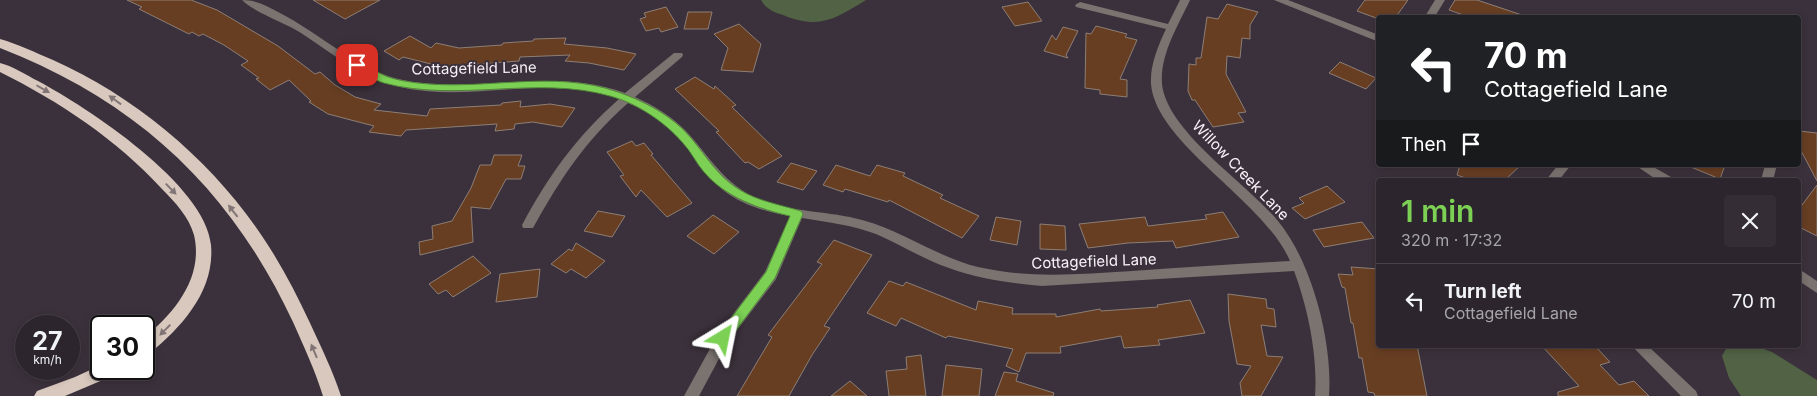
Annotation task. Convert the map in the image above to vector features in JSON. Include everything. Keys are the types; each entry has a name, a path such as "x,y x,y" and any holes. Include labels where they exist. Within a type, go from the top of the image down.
{"highway":[{"path":"0,43 74,76 105,94 142,120 204,176 255,238 274,269 312,346 332,396"},
{"path":"0,67 41,88 112,135 138,155 176,194 196,222 203,244 204,260 198,282 190,300 178,318 155,338"},
{"path":"43,396 90,379"}],"street":[{"name":"Cottagefield Lane","path":"247,0 295,25 373,75 402,84 445,87 546,83 585,87 628,98 660,116 675,128 687,140 709,170 736,193 774,208 797,214 859,223 886,233 962,268 1013,279 1042,282 1299,266"},
{"name":"Willow Creek Lane","path":"1185,0 1160,58 1157,70 1157,85 1166,111 1188,139 1275,227 1291,249 1305,283 1321,350 1324,378 1322,396"},
{"path":"1279,0 1376,38"},
{"path":"1431,15 1440,0"},
{"path":"1080,5 1172,28"},
{"path":"528,225 544,195 571,155 598,125 678,55"},
{"path":"1554,178 1563,167"},
{"path":"1644,167 1664,178"},
{"path":"691,396 723,338 771,275 797,214"},
{"path":"1801,276 1817,288"},
{"path":"1641,348 1691,396"}],"green space":[{"path":"761,0 866,0 836,17 817,22 807,22 776,13"},
{"path":"1726,348 1761,348 1772,352 1817,380 1817,396 1741,396 1729,378 1722,356"}],"building":[{"path":"127,0 191,0 217,10 278,46 315,74 320,72 335,85 355,97 381,104 374,110 427,116 430,109 501,105 502,103 521,101 520,107 550,104 575,108 562,127 533,122 515,124 514,129 495,131 497,124 406,130 401,136 369,132 374,126 328,114 309,102 311,101 289,80 270,90 256,79 259,78 241,65 248,61 224,45 203,34 199,36 192,32 189,34 139,9 142,7"},
{"path":"313,0 380,0 345,19"},
{"path":"1365,0 1408,0 1397,15 1376,15 1376,18 1357,11"},
{"path":"1455,0 1477,0 1522,15 1463,15 1449,10"},
{"path":"1028,2 1042,21 1015,26 1002,7"},
{"path":"1227,4 1258,12 1250,25 1250,39 1242,38 1240,58 1227,56 1226,74 1246,112 1238,113 1244,122 1213,127 1195,100 1192,100 1188,91 1189,64 1196,65 1196,58 1201,58 1207,17 1218,19"},
{"path":"666,7 678,27 661,32 659,28 646,31 640,19 646,17 644,13"},
{"path":"688,12 712,12 708,29 684,29"},
{"path":"739,24 761,44 753,72 721,70 728,48 714,34"},
{"path":"1096,26 1127,34 1125,37 1137,40 1120,79 1127,80 1127,97 1100,94 1100,90 1085,88 1086,33 1091,34"},
{"path":"1063,27 1078,31 1066,55 1068,58 1044,51 1052,35 1056,40"},
{"path":"410,36 431,48 436,43 459,48 502,45 503,43 533,41 534,39 566,38 564,44 607,48 636,54 624,70 589,63 565,61 570,55 520,57 519,61 443,67 403,57 399,60 384,51"},
{"path":"1340,62 1376,78 1366,89 1329,73"},
{"path":"695,77 714,89 715,86 736,105 732,107 782,156 759,169 748,162 745,163 716,132 719,131 675,89"},
{"path":"1801,131 1817,133 1817,181 1801,151"},
{"path":"632,141 636,146 644,143 653,154 651,155 692,203 667,217 641,190 636,197 620,176 624,175 607,152"},
{"path":"494,155 522,155 518,166 525,166 521,179 506,179 490,209 471,207 473,242 420,255 419,242 433,239 432,226 452,221 471,188 480,165 491,165"},
{"path":"791,163 817,171 803,190 777,182"},
{"path":"836,165 870,176 877,165 905,173 903,176 943,195 940,198 979,216 962,238 889,200 888,202 845,189 843,192 823,185"},
{"path":"1459,167 1519,167 1507,178 1465,178 1457,175"},
{"path":"1691,167 1724,167 1720,178"},
{"path":"1817,185 1817,236 1801,228 1801,206"},
{"path":"1327,186 1345,202 1305,219 1292,208 1304,203 1299,198"},
{"path":"598,211 625,216 612,237 584,231"},
{"path":"1223,212 1239,237 1176,248 1173,241 1128,243 1088,248 1079,224 1145,217 1148,226 1207,219 1205,215"},
{"path":"713,215 739,232 714,254 687,236"},
{"path":"996,217 1021,221 1017,245 990,240"},
{"path":"1362,222 1374,238 1324,247 1313,230"},
{"path":"1040,224 1065,226 1066,250 1040,249"},
{"path":"834,240 872,255 824,326 830,328 789,396 737,396 772,337 768,335 822,264 817,262"},
{"path":"576,243 605,261 586,278 571,269 566,273 551,264 569,249 572,251"},
{"path":"473,256 491,273 453,297 446,290 438,294 429,284"},
{"path":"1351,267 1376,269 1376,348 1418,348 1427,396 1375,396 1374,393 1368,392 1362,358 1359,358 1353,323 1351,323 1345,288 1342,287 1338,274 1353,275"},
{"path":"540,269 537,297 496,302 500,274"},
{"path":"889,281 903,286 906,282 976,310 978,301 1013,308 1012,314 1056,314 1056,317 1100,309 1101,311 1158,307 1157,305 1190,300 1205,333 1158,340 1160,345 1124,348 1121,336 1060,347 1061,353 1026,353 1019,372 1006,366 1013,349 948,336 946,338 901,318 896,326 867,313"},
{"path":"1228,294 1266,299 1267,308 1274,309 1276,327 1261,325 1267,356 1283,357 1261,396 1242,396 1240,383 1251,366 1237,364 1229,321"},
{"path":"1544,348 1597,348 1610,362 1600,365 1619,385 1634,381 1649,396 1558,396 1558,392 1579,386"},
{"path":"921,355 926,396 889,396 886,371 907,369 906,357"},
{"path":"946,365 982,369 979,396 942,396"},
{"path":"1004,372 1018,374 1016,381 1054,393 1053,396 995,396"},
{"path":"850,381 867,396 831,396"}],"route":[{"path":"357,65 373,75 402,84 459,87 525,83 566,84 601,90 628,98 660,116 675,128 687,140 709,170 736,193 774,208 797,214 771,275 723,338"}]}
